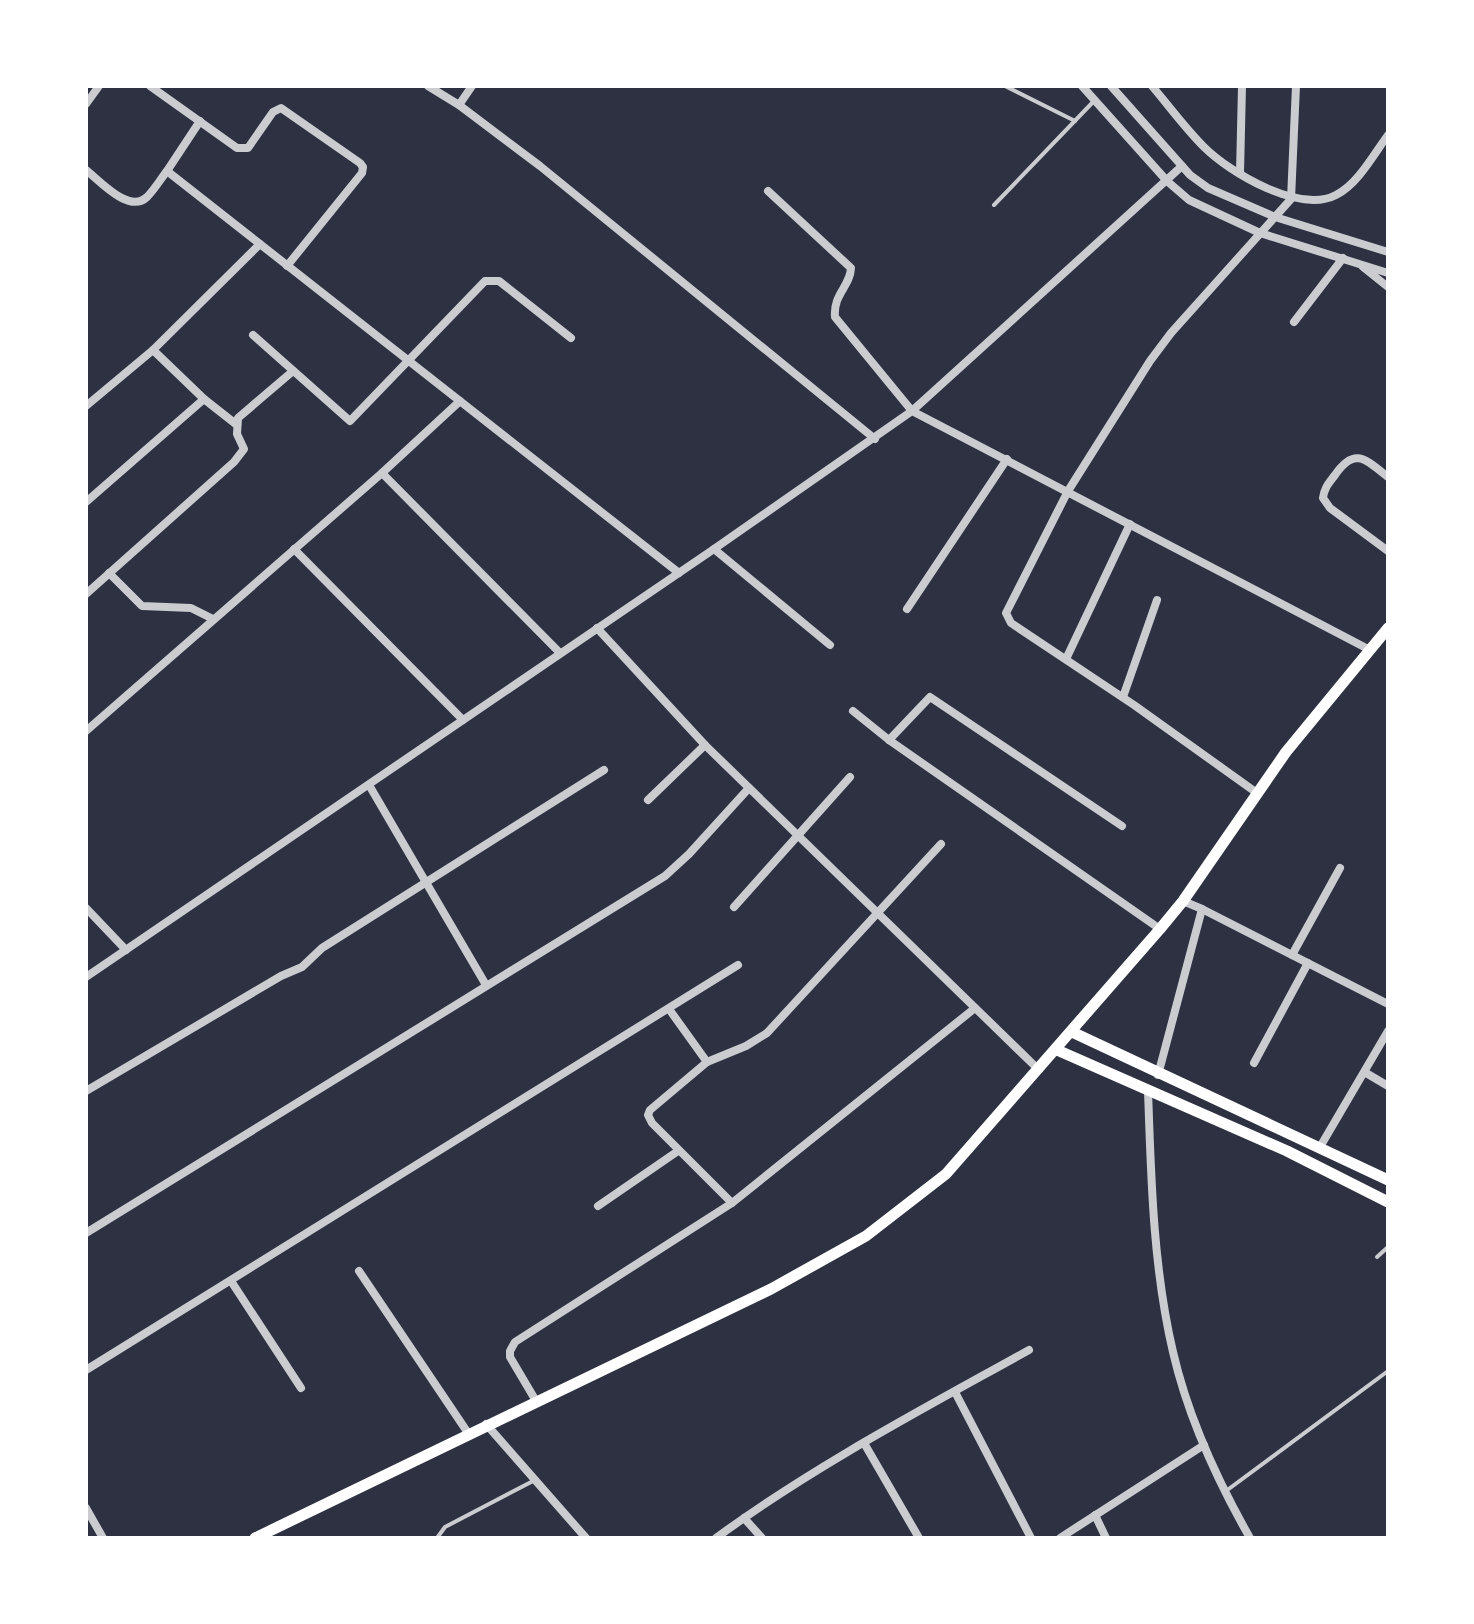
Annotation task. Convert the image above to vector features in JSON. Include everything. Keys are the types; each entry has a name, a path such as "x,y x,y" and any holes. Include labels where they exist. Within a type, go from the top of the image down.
{"main road":[{"path":"255,1538 771,1289 866,1236 946,1174 1057,1050 1183,901 1286,752 1388,628"},
{"path":"1072,1032 1158,1075 1388,1180"},
{"path":"1057,1050 1287,1151 1388,1202"}],"street":[{"path":"86,104 99,86"},
{"path":"150,86 237,148 243,150 253,143 273,112 281,108 360,163 362,173 287,266"},
{"path":"428,86 459,105 540,166 875,439"},
{"path":"459,105 472,86"},
{"path":"1082,86 1167,181 1189,200 1260,233 1388,273"},
{"path":"1111,86 1182,166 1208,188 1275,217 1388,252"},
{"path":"1152,86 1204,147 1240,173 1291,199 1318,200 1339,194 1348,187 1388,135"},
{"path":"1240,173 1242,86"},
{"path":"1257,793 1123,697 1011,623 1006,613 1068,491 1150,361 1171,333 1291,199 1296,86"},
{"path":"86,170 125,200 134,203 144,200 200,121"},
{"path":"86,977 875,439 912,411 1182,166"},
{"path":"167,171 679,573"},
{"path":"768,191 851,268 851,275 836,298 835,317 912,411 1370,650"},
{"path":"86,406 153,350 260,244"},
{"path":"1294,322 1343,258"},
{"path":"1359,264 1388,287"},
{"path":"253,335 350,421 485,281 499,281 571,338"},
{"path":"153,350 204,399 237,425"},
{"path":"86,594 241,454 244,449 237,434 238,418 293,371"},
{"path":"86,502 204,399"},
{"path":"86,731 460,401"},
{"path":"907,609 1007,459"},
{"path":"1388,477 1364,459 1349,459 1324,490 1323,498 1330,508 1388,551"},
{"path":"382,473 560,653"},
{"path":"1066,659 1130,524"},
{"path":"294,549 463,720"},
{"path":"714,549 830,645"},
{"path":"109,573 142,606 191,608 213,619"},
{"path":"1123,697 1157,600"},
{"path":"597,628 705,745 1039,1070"},
{"path":"889,740 930,697 1122,826"},
{"path":"853,711 889,740 1160,929"},
{"path":"648,800 705,745"},
{"path":"86,1091 281,976 302,967 316,952 604,770"},
{"path":"734,907 850,777"},
{"path":"369,785 486,985"},
{"path":"86,1233 665,876 749,788"},
{"path":"732,1203 652,1123 648,1115 650,1110 707,1062 746,1046 767,1033 941,844"},
{"path":"1292,955 1340,868"},
{"path":"1183,901 1388,1004"},
{"path":"86,908 126,950"},
{"path":"1158,1075 1202,909"},
{"path":"1254,1063 1308,963"},
{"path":"86,1370 738,965"},
{"path":"536,1401 510,1357 511,1346 515,1342 732,1203 975,1008"},
{"path":"669,1009 707,1062"},
{"path":"1320,1147 1388,1031"},
{"path":"1366,1073 1388,1086"},
{"path":"1148,1090 1157,1251 1173,1352 1204,1445 1224,1493 1250,1538"},
{"path":"598,1206 678,1151"},
{"path":"359,1271 468,1433"},
{"path":"231,1281 301,1388"},
{"path":"716,1538 864,1443 1029,1350"},
{"path":"955,1392 1031,1538"},
{"path":"486,1424 586,1538"},
{"path":"864,1443 919,1538"},
{"path":"1060,1538 1204,1445"},
{"path":"86,1508 103,1538"},
{"path":"1095,1515 1106,1538"},
{"path":"744,1518 762,1538"}],"lane":[{"path":"1005,86 1075,121"},
{"path":"994,205 1095,101"},
{"path":"1377,1257 1388,1247"},
{"path":"1224,1493 1388,1371"},
{"path":"437,1538 445,1527 535,1480"}]}
